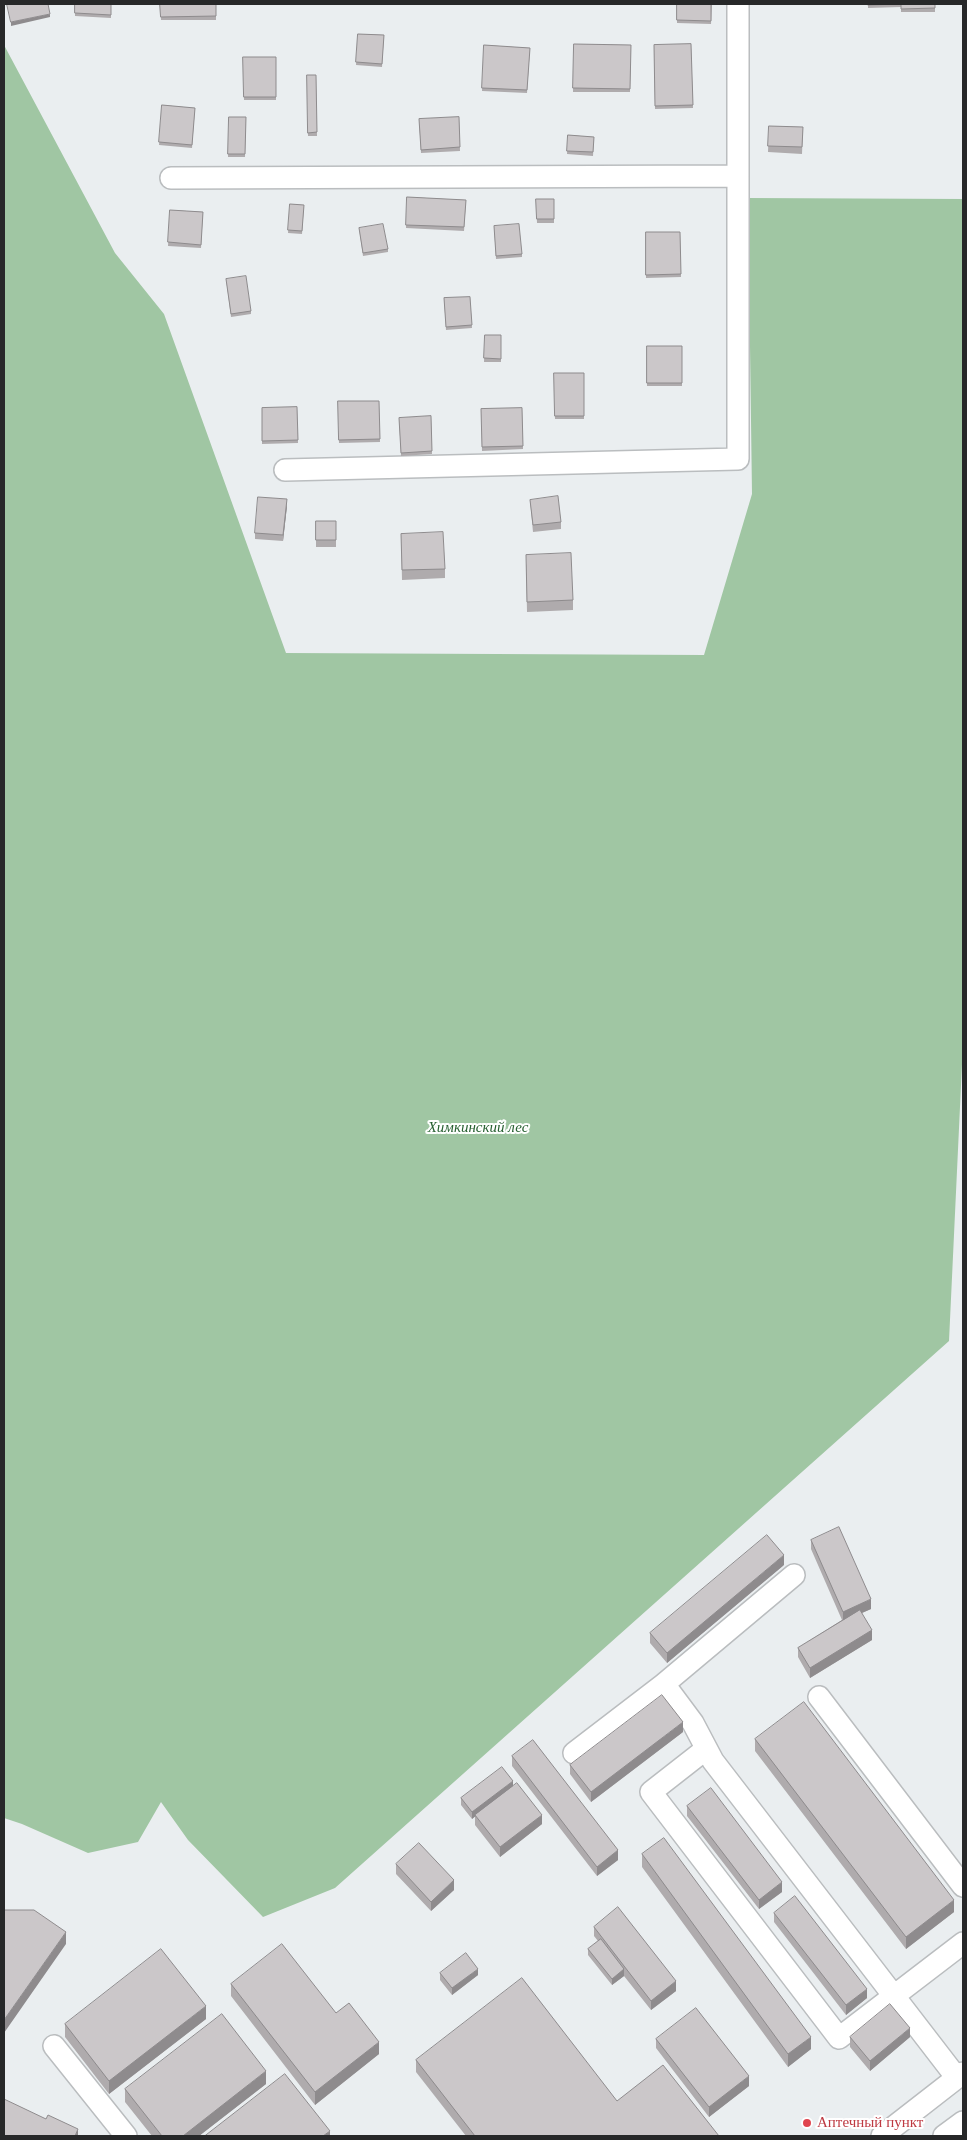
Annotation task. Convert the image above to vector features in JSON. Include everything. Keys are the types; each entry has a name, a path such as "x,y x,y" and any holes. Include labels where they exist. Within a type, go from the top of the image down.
{"street":[{"path":"286,470 738,459 738,4"},
{"path":"171,178 738,176"},
{"path":"574,1753 664,1684 794,1575"},
{"path":"664,1684 693,1723 713,1761 894,1996 960,2076 882,2136"},
{"path":"819,1697 963,1886"},
{"path":"706,1749 650,1792 839,2038 963,1943"},
{"path":"54,2046 126,2136"},
{"path":"944,2136 963,2122"}],"green space":[{"name":"Химкинский лес","path":"4,45 115,253 164,314 286,653 704,655 752,494 748,198 963,199 963,1043 949,1341 335,1888 263,1917 188,1840 161,1802 138,1842 88,1853 4,1818"}],"building":[{"path":"7,4 48,4 50,14 11,22"},
{"path":"75,4 111,4 111,15 75,13"},
{"path":"160,4 216,4 216,16 161,17"},
{"path":"677,4 711,4 711,21 677,20"},
{"path":"868,4 901,4 868,5"},
{"path":"901,4 935,4 935,8 901,9"},
{"path":"358,34 384,35 382,64 356,62"},
{"path":"574,44 631,45 630,89 573,88"},
{"path":"691,44 693,105 655,106 654,45"},
{"path":"484,45 530,48 527,90 482,88"},
{"path":"243,57 276,57 276,97 244,97"},
{"path":"307,75 316,75 317,132 308,133"},
{"path":"162,105 195,108 192,145 159,142"},
{"path":"229,117 246,117 245,154 228,154"},
{"path":"459,117 460,147 421,150 419,119"},
{"path":"769,126 803,127 802,147 768,146"},
{"path":"568,135 594,137 593,152 567,151"},
{"path":"407,197 466,200 464,227 406,225"},
{"path":"536,199 554,199 554,219 537,219"},
{"path":"290,204 304,205 302,231 288,230"},
{"path":"170,210 203,212 201,245 168,242"},
{"path":"383,224 388,249 363,253 359,228"},
{"path":"519,224 522,254 496,256 494,226"},
{"path":"646,232 680,232 681,274 646,275"},
{"path":"246,276 251,311 231,314 226,279"},
{"path":"470,297 472,325 446,327 444,298"},
{"path":"485,335 501,335 501,359 484,358"},
{"path":"647,346 682,346 682,383 647,383"},
{"path":"554,373 584,373 584,416 555,416"},
{"path":"338,401 379,401 380,439 339,440"},
{"path":"297,407 298,440 262,441 262,408"},
{"path":"522,408 523,446 482,447 481,409"},
{"path":"431,416 432,451 401,453 399,418"},
{"path":"558,496 561,522 533,525 530,500"},
{"path":"258,497 287,499 283,535 255,533"},
{"path":"316,521 336,521 336,540 316,540"},
{"path":"443,532 445,569 402,570 401,534"},
{"path":"571,553 573,600 527,602 526,555"},
{"path":"839,1527 871,1599 843,1612 811,1540"},
{"path":"767,1535 784,1555 667,1653 650,1633"},
{"path":"860,1610 872,1630 810,1668 798,1648"},
{"path":"662,1695 683,1722 591,1792 570,1765"},
{"path":"804,1702 954,1900 906,1937 755,1739"},
{"path":"533,1740 618,1850 597,1867 512,1756"},
{"path":"502,1767 513,1781 472,1812 461,1798"},
{"path":"517,1783 542,1815 500,1847 475,1815"},
{"path":"711,1788 782,1882 759,1900 687,1806"},
{"path":"664,1838 811,2037 788,2054 642,1854"},
{"path":"419,1843 454,1880 431,1902 396,1864"},
{"path":"795,1896 867,1989 846,2005 774,1913"},
{"path":"618,1907 676,1981 651,2001 594,1927"},
{"path":"4,1910 34,1910 66,1932 4,2020"},
{"path":"601,1939 624,1969 612,1979 588,1949"},
{"path":"282,1944 336,2013 349,2003 379,2042 315,2092 231,1984"},
{"path":"161,1949 206,2006 109,2081 65,2024"},
{"path":"466,1953 478,1969 452,1988 440,1973"},
{"path":"522,1978 617,2101 663,2065 719,2136 475,2136 416,2060"},
{"path":"890,2004 910,2028 870,2061 850,2037"},
{"path":"696,2008 749,2076 709,2107 656,2039"},
{"path":"222,2014 266,2071 183,2136 162,2136 125,2089"},
{"path":"285,2074 330,2131 323,2136 205,2136"},
{"path":"4,2099 46,2119 48,2115 78,2129 75,2136 4,2136"}],"place":[{"name":"Аптечный пункт","path":"807,2123"}]}
